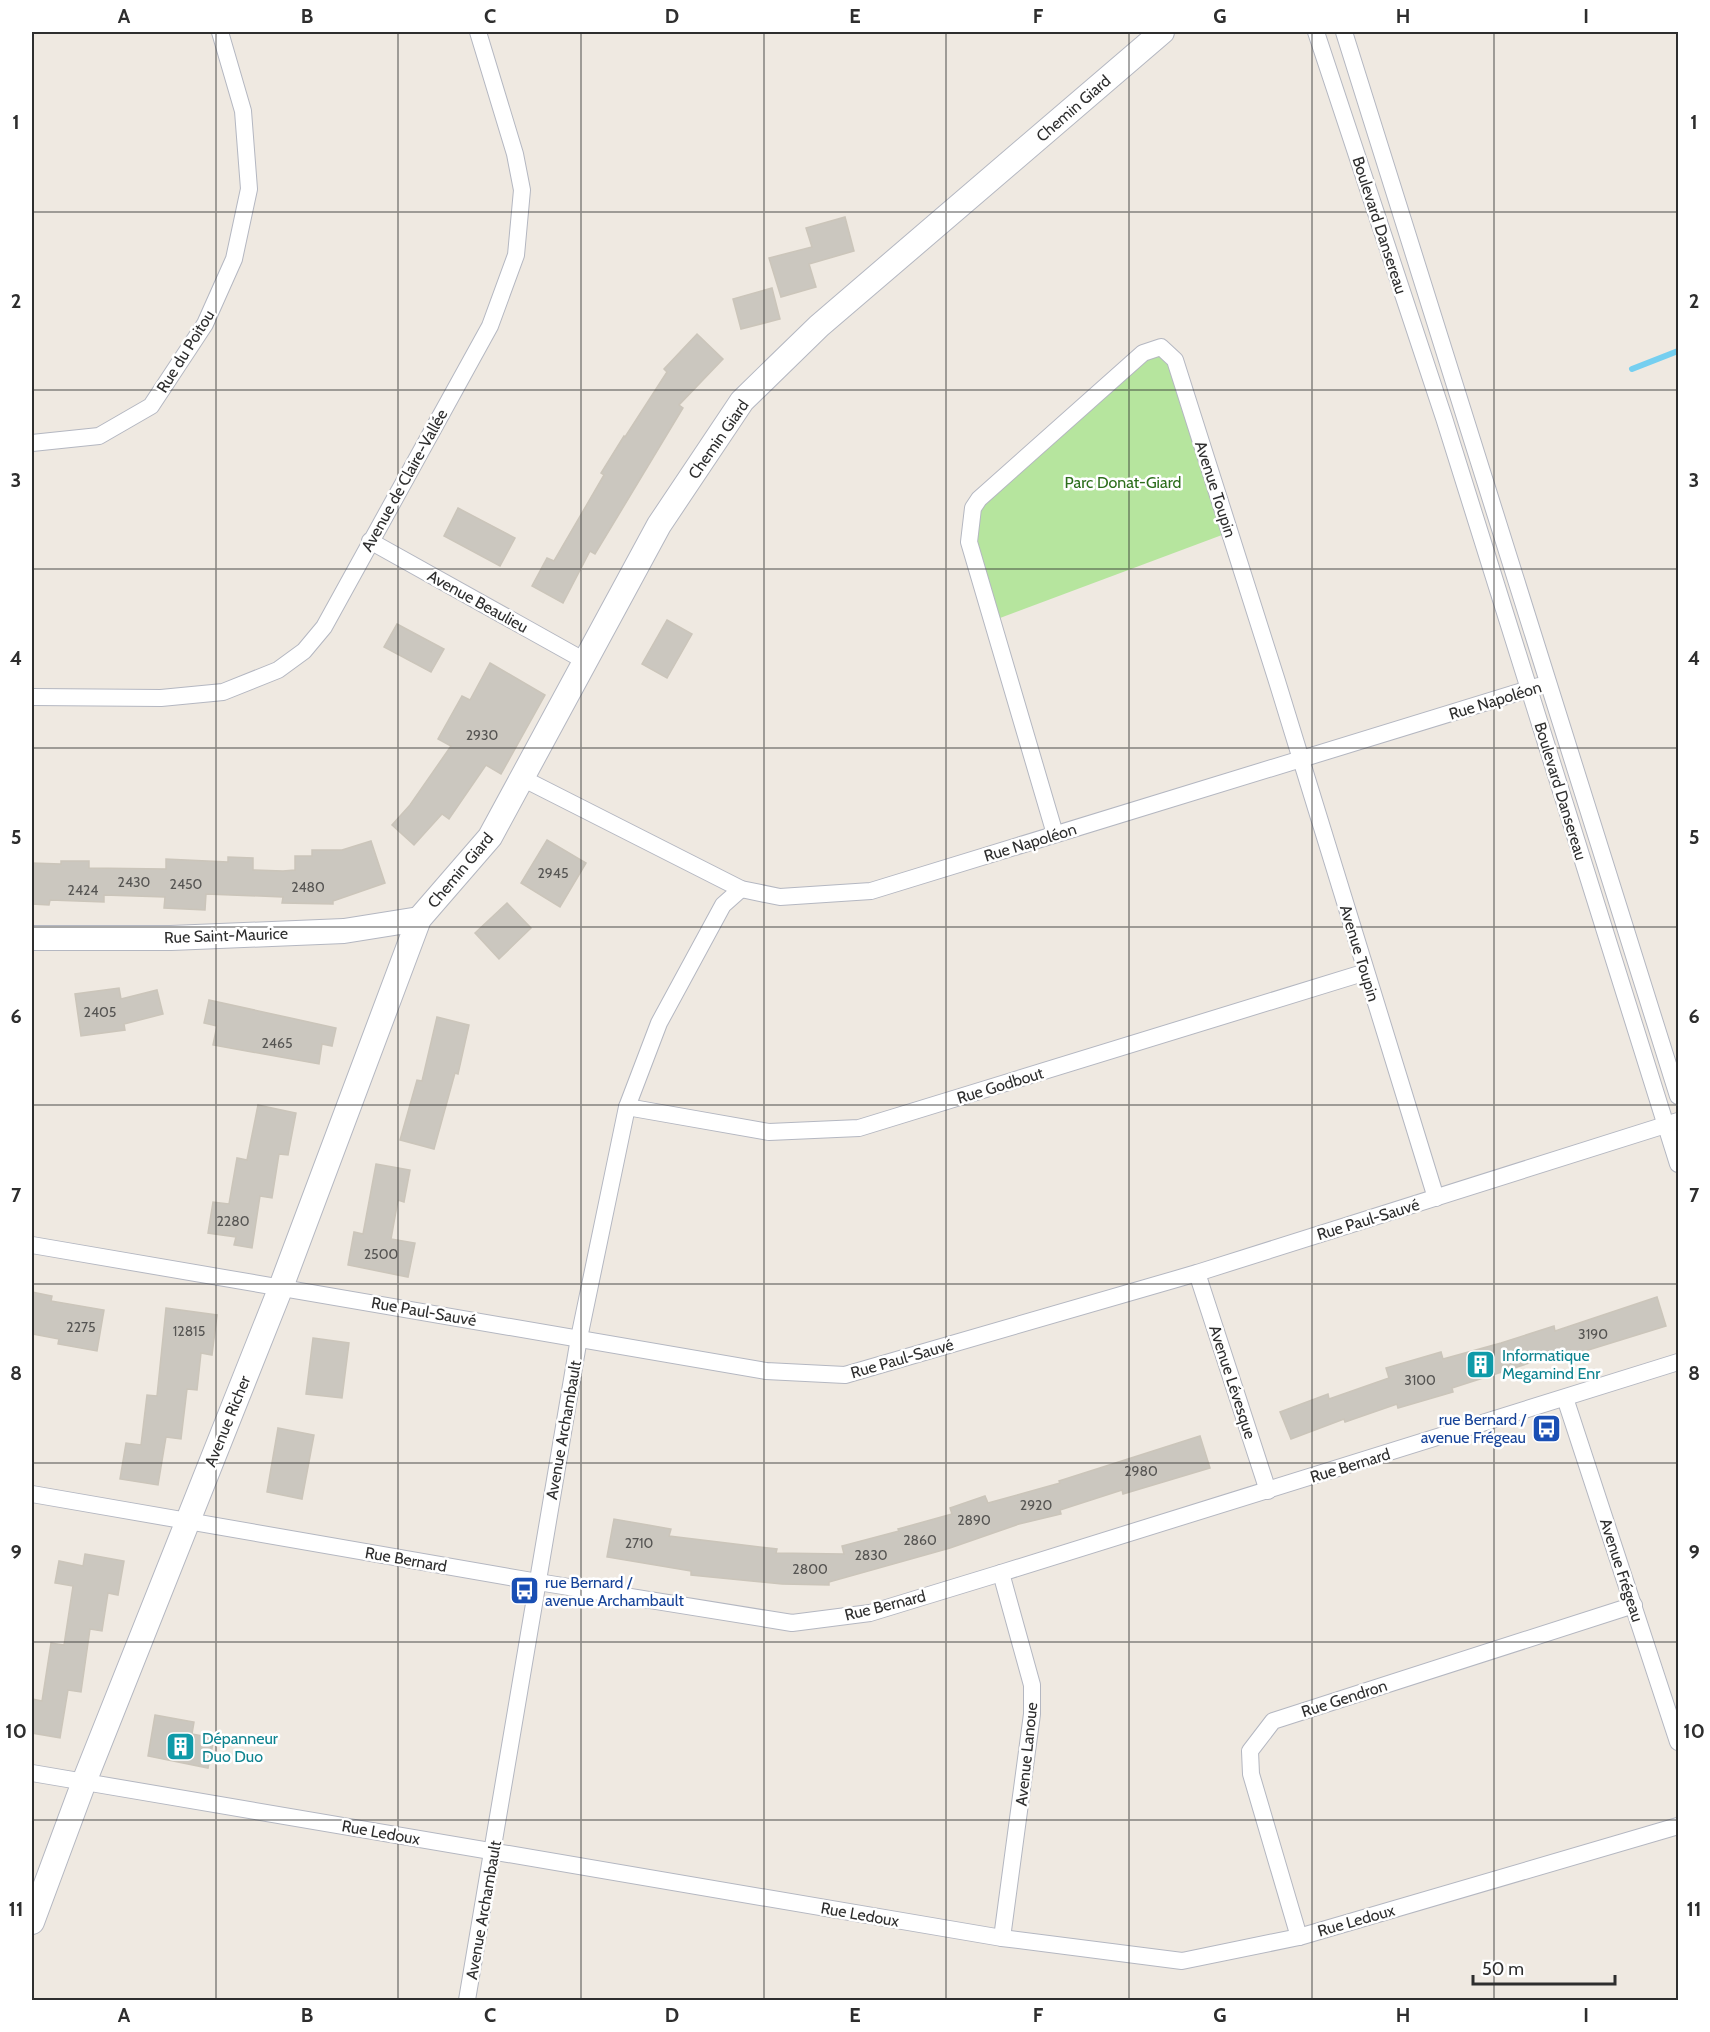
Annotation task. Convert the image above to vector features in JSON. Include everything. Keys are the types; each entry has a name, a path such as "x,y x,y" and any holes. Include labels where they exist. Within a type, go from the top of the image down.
{"street":[{"name":"Rue du Poitou","path":"32,443 99,436 151,406 205,324 234,259 249,189 243,111 220,32"},
{"name":"Avenue de Claire-Vallée","path":"32,697 161,698 223,692 278,670 304,651 324,627 490,326 516,255 522,190 515,154 478,32"},
{"name":"Chemin Giard","path":"419,919 490,837 659,525 742,401 819,326 1162,32"},
{"name":"Boulevard Dansereau","path":"1316,32 1444,418 1583,860 1672,1123 1678,1164"},
{"name":"Boulevard Dansereau","path":"1344,32 1678,1096"},
{"name":"Avenue Toupin","path":"1056,834 969,542 973,508 979,499 1143,353 1161,347 1175,360 1436,1198"},
{"path":"1444,418 1463,411"},
{"name":"Avenue Beaulieu","path":"370,541 585,661"},
{"name":"Rue Napoléon","path":"522,778 741,889 780,897 871,891 1549,684"},
{"path":"1583,860 1603,855"},
{"name":"Avenue Archambault","path":"467,2001 579,1338 627,1107 659,1023 723,905 741,889"},
{"name":"Rue Saint-Maurice","path":"32,938 171,938 344,931 419,919"},
{"name":"Avenue Richer","path":"32,1922 84,1782 281,1287 419,919"},
{"name":"Rue Godbout","path":"627,1107 769,1132 859,1128 1366,972"},
{"name":"Rue Paul-Sauvé","path":"32,1245 766,1371 845,1375 1197,1273 1672,1123"},
{"name":"Avenue Lévesque","path":"1197,1273 1268,1491"},
{"name":"Rue Bernard","path":"32,1494 538,1582 792,1623 870,1613 1678,1362"},
{"name":"Avenue Frégeau","path":"1565,1398 1678,1742"},
{"name":"Avenue Lanoue","path":"1001,1574 1032,1685 1032,1714 1002,1938"},
{"name":"Rue Gendron","path":"1299,1937 1251,1774 1250,1751 1273,1721 1634,1605"},
{"name":"Rue Ledoux","path":"32,1773 1002,1938 1182,1961 1299,1937 1678,1826"}],"green space":[{"name":"Parc Donat-Giard","path":"1161,347 1175,360 1230,532 992,621 969,542 973,508"}],"building":[{"path":"845,217 854,251 809,264 816,287 781,297 769,258 812,247 806,228"},
{"path":"772,288 780,319 741,329 733,299"},
{"path":"697,334 723,359 679,405 683,408 595,554 590,551 563,603 532,586 547,558 554,561 604,475 601,473 667,372 664,369"},
{"path":"458,508 515,538 500,566 444,536"},
{"path":"667,620 692,634 667,678 642,664"},
{"path":"397,624 444,649 431,672 384,647"},
{"path":"490,663 545,695 501,774 486,765 449,819 442,814 414,845 392,825 410,805 451,746 438,739 462,696 470,700"},
{"path":"547,840 586,863 560,907 521,883"},
{"path":"371,841 385,883 333,901 333,904 282,903 283,897 206,894 205,910 164,908 165,897 104,895 104,902 50,900 49,905 32,904 32,863 61,864 61,861 89,861 89,868 166,869 166,859 228,862 228,857 253,858 253,870 283,871 295,870 295,856 312,856 312,850 342,850"},
{"path":"507,903 531,928 499,959 475,933"},
{"path":"119,988 121,999 157,990 163,1014 124,1024 125,1030 81,1036 75,994"},
{"path":"209,1000 336,1028 332,1046 322,1044 319,1064 213,1045 217,1026 204,1023"},
{"path":"437,1017 469,1025 458,1074 455,1073 434,1149 400,1140 417,1080 422,1081"},
{"path":"258,1105 296,1113 288,1155 279,1154 272,1198 260,1196 252,1248 234,1245 236,1237 208,1233 213,1202 229,1204 237,1158 247,1160"},
{"path":"376,1164 410,1170 404,1202 398,1200 391,1239 415,1243 408,1277 348,1265 354,1232 363,1234"},
{"path":"32,1292 52,1296 51,1301 104,1310 97,1351 58,1344 59,1339 32,1334"},
{"path":"1657,1297 1666,1326 1572,1355 1570,1350 1452,1388 1453,1392 1398,1408 1397,1404 1345,1422 1344,1419 1291,1439 1280,1412 1328,1394 1329,1399 1389,1378 1386,1368 1441,1352 1443,1359 1554,1326 1555,1331"},
{"path":"166,1308 217,1315 212,1355 201,1353 197,1390 187,1389 181,1439 166,1437 158,1485 120,1479 126,1443 141,1445 147,1395 157,1396"},
{"path":"313,1338 349,1343 342,1398 306,1394"},
{"path":"278,1428 314,1435 302,1499 267,1492"},
{"path":"1200,1436 1210,1468 1123,1494 1122,1490 1060,1510 1061,1514 1019,1524 950,1548 829,1582 829,1585 782,1584 691,1575 691,1571 607,1557 614,1519 671,1529 669,1536 777,1549 776,1553 844,1554 842,1546 952,1514 950,1508 985,1496 988,1503 1060,1483 1059,1481"},
{"path":"85,1554 124,1561 118,1595 108,1593 102,1631 90,1629 81,1692 68,1690 60,1738 32,1733 32,1699 42,1701 51,1643 64,1645 73,1586 55,1583 59,1561 83,1566"},
{"name":"Dépanneur Duo Duo","path":"155,1715 194,1722 192,1734 214,1738 208,1768 148,1756"}],"waterway":[{"path":"1632,369 1678,351"}],"place":[{"name":"Informatique Megamind Enr","path":"1481,1364"},
{"name":"rue Bernard / avenue Frégeau","path":"1547,1428"},
{"name":"rue Bernard / avenue Archambault","path":"524,1591"},
{"name":"Dépanneur Duo Duo","path":"181,1747"}]}
